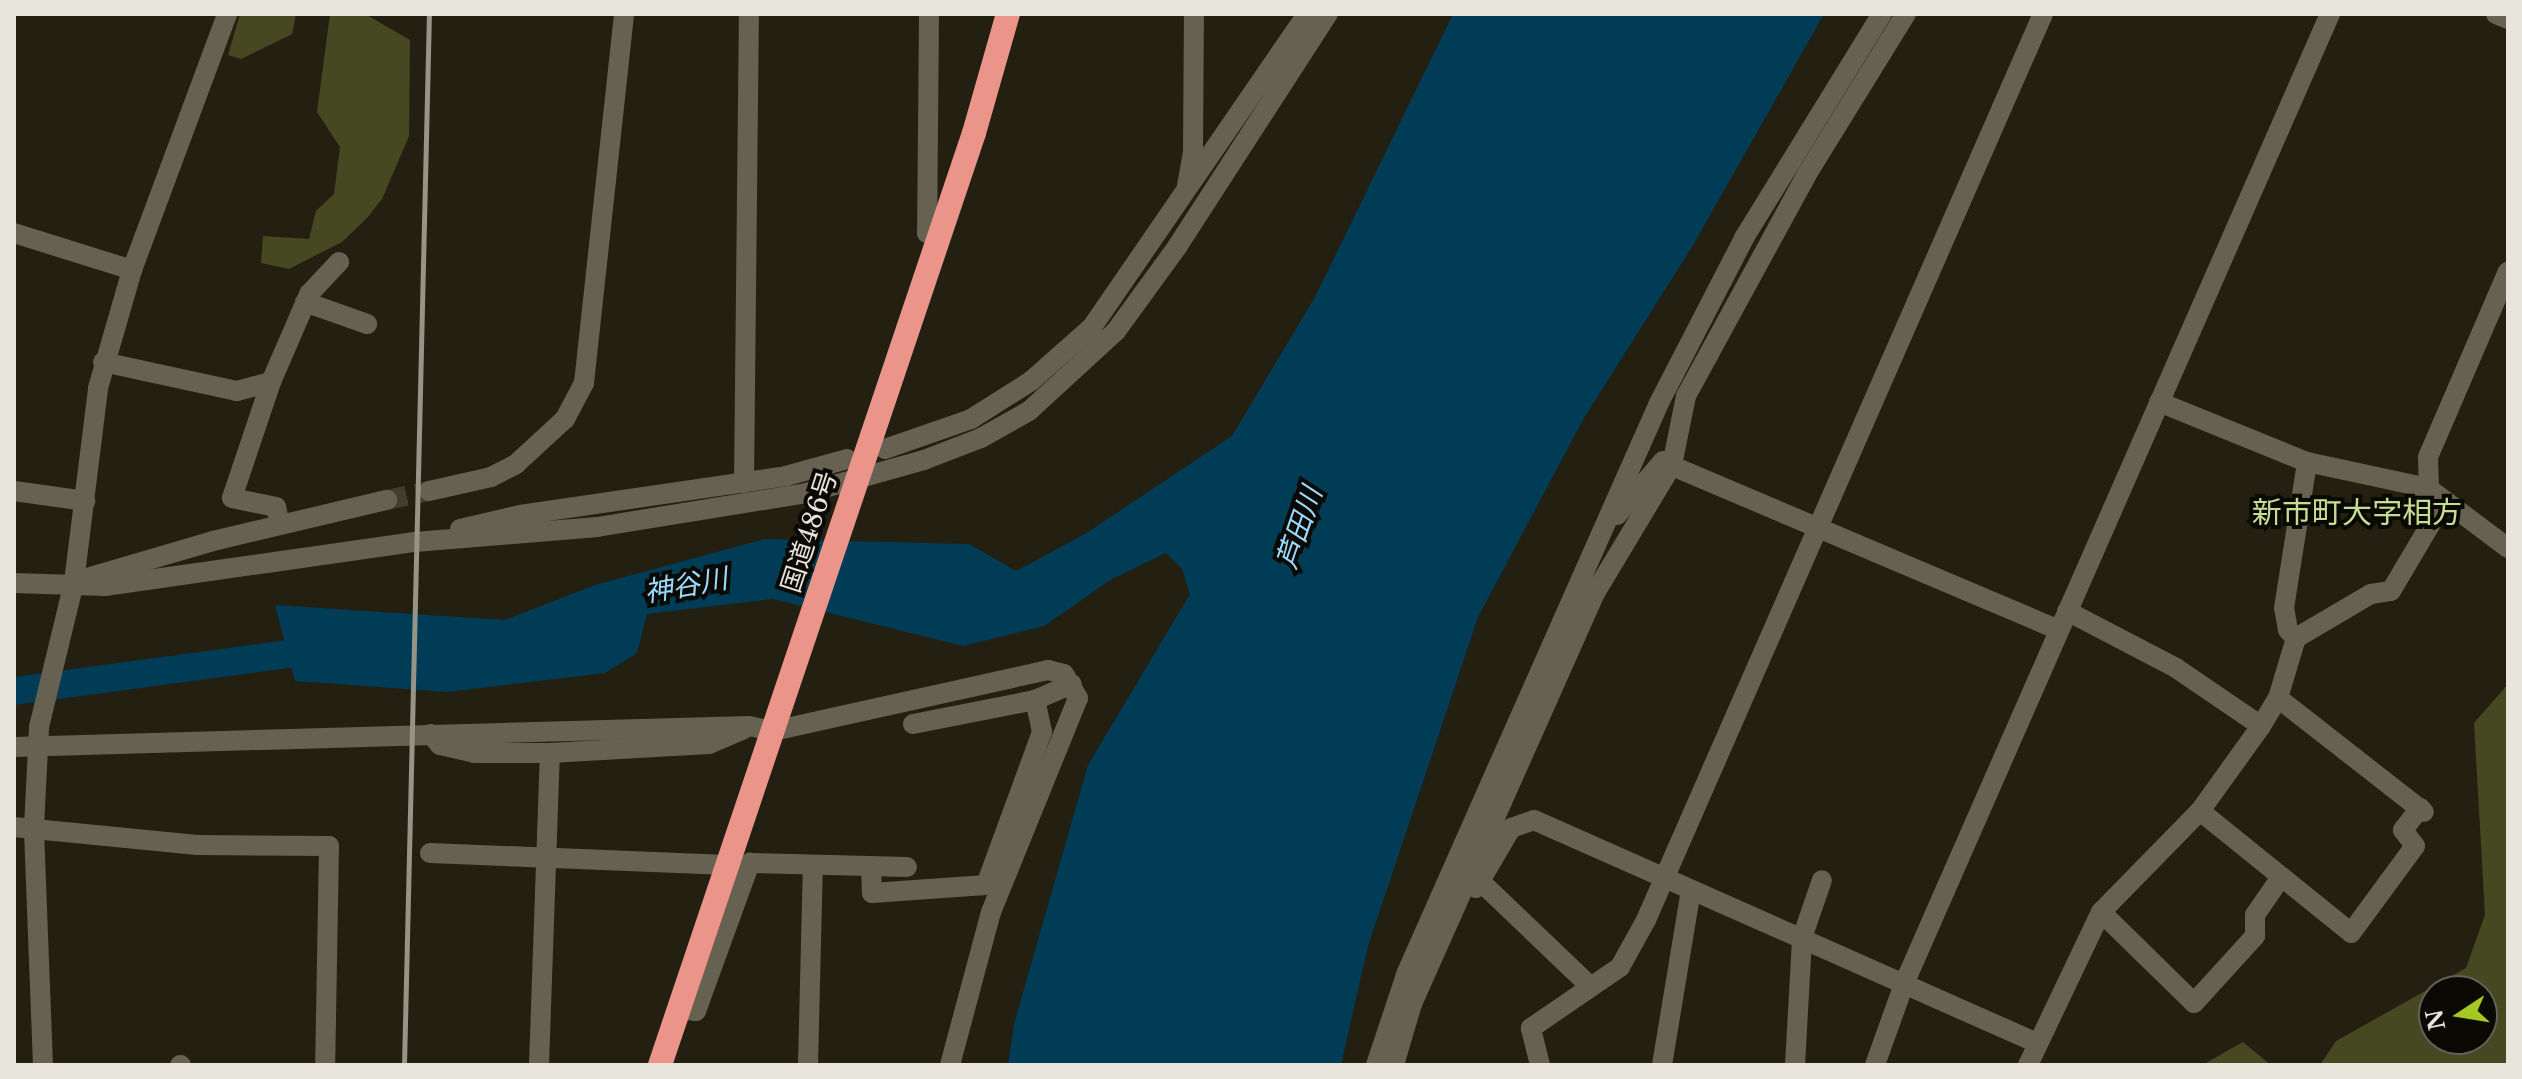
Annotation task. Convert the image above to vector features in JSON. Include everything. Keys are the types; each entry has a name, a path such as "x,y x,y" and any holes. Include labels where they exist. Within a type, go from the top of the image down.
{"highway":[{"name":"国道486号","path":"660,1065 773,731 853,467 938,238 1008,14"}],"street":[{"path":"43,1065 24,827 38,736 74,582 98,388 132,270 227,14"},
{"path":"429,491 491,477 516,464 565,419 584,383 624,14"},
{"path":"744,483 749,14"},
{"path":"929,14 927,233 938,238"},
{"path":"1177,247 1193,151 1194,14"},
{"path":"885,449 971,419 1031,381 1092,327 1307,14"},
{"path":"446,540 451,532 520,515 853,467 924,460 981,438 1029,411 1116,331 1177,247 1328,14"},
{"path":"1376,1065 1407,972 1659,403 1744,238 1882,14"},
{"path":"1394,1065 1412,1004 1595,593 1668,463 1686,396 1718,331 1906,14"},
{"path":"1540,1065 1531,1028 1620,967 1665,878 2043,14"},
{"path":"1875,1065 1904,984 2330,14"},
{"path":"2496,14 2508,19"},
{"path":"14,233 132,270"},
{"path":"280,525 276,507 232,498 271,382 305,302 339,262"},
{"path":"2028,1065 2101,912 2200,811 2261,726 2278,698 2296,638 2371,594 2391,591 2430,525 2428,457 2508,271"},
{"path":"305,302 367,324"},
{"path":"103,362 237,391 271,382"},
{"path":"2159,402 2307,462 2428,488 2508,548"},
{"path":"1659,403 1671,414 1668,463"},
{"path":"2296,638 2288,630 2284,608 2307,462"},
{"path":"1607,517 1620,515 1643,480 1668,463"},
{"path":"1668,463 1818,527 2176,668 2261,726"},
{"path":"14,583 74,582 105,586 446,540 611,525 806,493 853,467"},
{"path":"14,491 85,501"},
{"path":"74,582 280,525 387,500"},
{"path":"14,747 38,736 431,734 749,726 773,731 1048,670 1072,684 1078,698 991,912 950,1065"},
{"path":"913,724 1035,700 1072,684"},
{"path":"2200,811 2351,933 2415,846 2403,830 2422,810 2278,698"},
{"path":"871,866 872,893 986,885 1042,732 1035,700"},
{"path":"431,734 440,745 474,753 550,753 709,744 749,726"},
{"path":"539,1065 550,753"},
{"path":"1443,934 1448,934 1511,828 1534,820 2037,1043"},
{"path":"24,827 197,845 329,846 325,1065"},
{"path":"430,853 728,865"},
{"path":"679,1009 696,1011 750,863 907,867"},
{"path":"808,1065 813,865"},
{"path":"2101,912 2194,1003 2255,936 2255,915 2281,877"},
{"path":"1795,1065 1802,938 1822,880"},
{"path":"1480,881 1590,986"},
{"path":"1662,1065 1691,890"}],"green space":[{"path":"240,14 296,14 292,34 241,59 228,55"},
{"path":"330,14 365,14 410,40 409,136 382,199 342,242 289,269 261,263 263,236 309,239 316,211 334,194 340,147 317,112"},
{"path":"2508,684 2508,1065 2320,1065 2336,1041 2418,995 2418,1055 2498,1055 2498,975 2454,975 2466,968 2485,915 2474,723"},
{"path":"2243,1042 2271,1065 2202,1065"}],"water":[{"name":"芦田川","path":"1453,14 1824,14 1692,247 1584,418 1478,617 1368,946 1341,1065 1008,1065 1014,1024 1088,765 1190,594 1182,569 1166,553 1112,579 1044,626 963,646 773,599 647,614 637,653 605,673 447,692 295,681 275,605 505,620 595,585 765,539 969,544 1016,571 1085,534 1232,436 1315,297"}],"waterway":[{"name":"神谷川","path":"14,691 289,654 325,656"}],"tunnel":[{"path":"387,500 429,491"}],"railway":[{"path":"404,1065 429,14"}],"district":[{"name":"新市町大字相方","path":"2357,513"}]}
